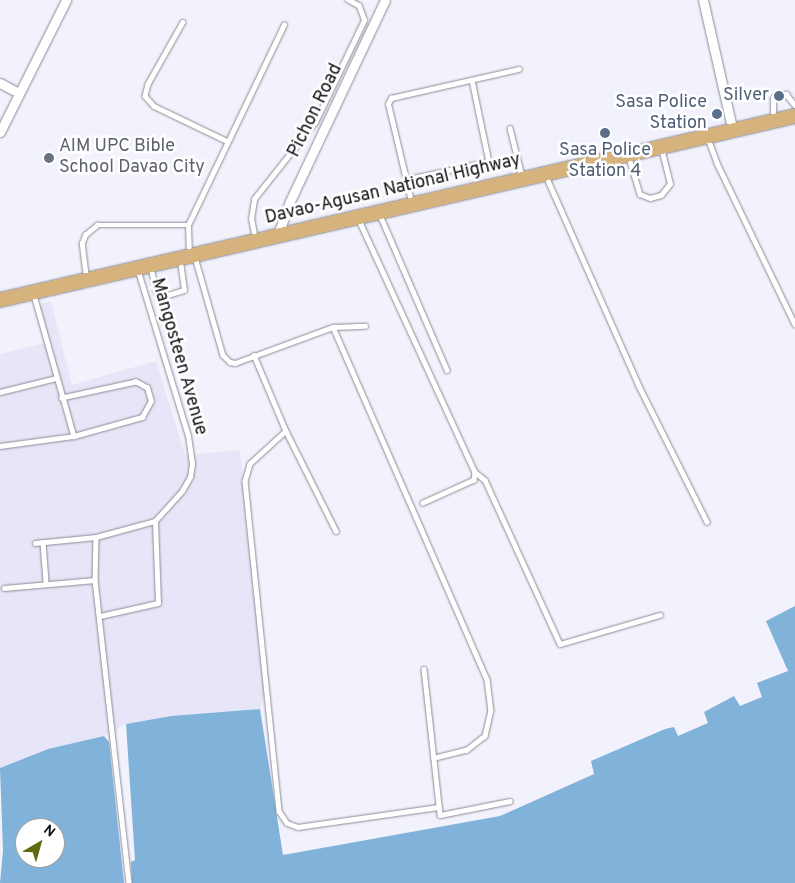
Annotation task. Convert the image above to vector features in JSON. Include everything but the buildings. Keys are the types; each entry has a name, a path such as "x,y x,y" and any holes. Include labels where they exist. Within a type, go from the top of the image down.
{"main road":[{"name":"Davao-Agusan National Highway","path":"0,300 661,149 795,116"}],"street":[{"path":"0,132 66,0"},
{"name":"Pichon Road","path":"277,237 290,201 385,0"},
{"path":"703,0 733,132"},
{"path":"0,83 19,93"}],"lane":[{"path":"256,242 251,219 254,199 315,122 364,20 359,6 348,0"},
{"path":"182,22 148,84 145,96 154,106 227,141"},
{"path":"144,268 158,295 182,292 185,286 188,258 188,224 284,25"},
{"path":"412,205 389,100 519,69"},
{"path":"406,180 489,162 472,80"},
{"path":"773,122 773,98 786,94 795,105"},
{"path":"510,128 523,180"},
{"path":"708,138 717,163 795,324"},
{"path":"629,156 638,189 650,198 669,188 661,149"},
{"path":"545,175 639,386 707,522"},
{"path":"380,213 446,370"},
{"path":"358,218 475,472 485,480 560,644 660,615"},
{"path":"86,280 82,243 85,235 97,224 188,224"},
{"path":"188,258 223,356 235,363 333,327 365,326"},
{"name":"Mangosteen Avenue","path":"144,268 191,452 191,471 186,485 155,521"},
{"path":"33,292 74,436"},
{"path":"333,327 487,680 491,710 485,736 468,750 434,758"},
{"path":"254,355 286,432 336,531"},
{"path":"0,392 56,378"},
{"path":"0,446 74,436 142,417 149,407 150,393 136,382 62,398"},
{"path":"286,432 250,464 245,481 279,811 287,824 298,827 438,807"},
{"path":"422,503 474,480 475,472"},
{"path":"35,543 96,537 155,521 158,603 100,616"},
{"path":"96,537 95,580 112,711 129,883"},
{"path":"43,542 46,582"},
{"path":"4,588 46,582 95,580"},
{"path":"424,669 438,807 443,817 510,802"}],"shaded area":[{"path":"51,301 72,385 156,361 185,455 240,450 266,691 260,709 171,716 126,724 104,736 48,749 0,768 0,354 45,343 35,305"}],"water":[{"path":"795,606 795,883 132,883 131,862 135,860 126,724 171,716 260,709 283,855 500,816 594,774 591,761 665,729 674,727 678,736 708,723 704,712 734,696 740,706 762,697 757,683 788,671 766,621"},
{"path":"104,736 109,742 124,883 0,883 3,851 0,768 48,749"}],"place":[{"name":"Silver","path":"779,96"},
{"name":"Sasa Police Station","path":"717,114"},
{"name":"Sasa Police Station 4","path":"605,133"},
{"name":"AIM UPC Bible School Davao City","path":"49,158"}]}
